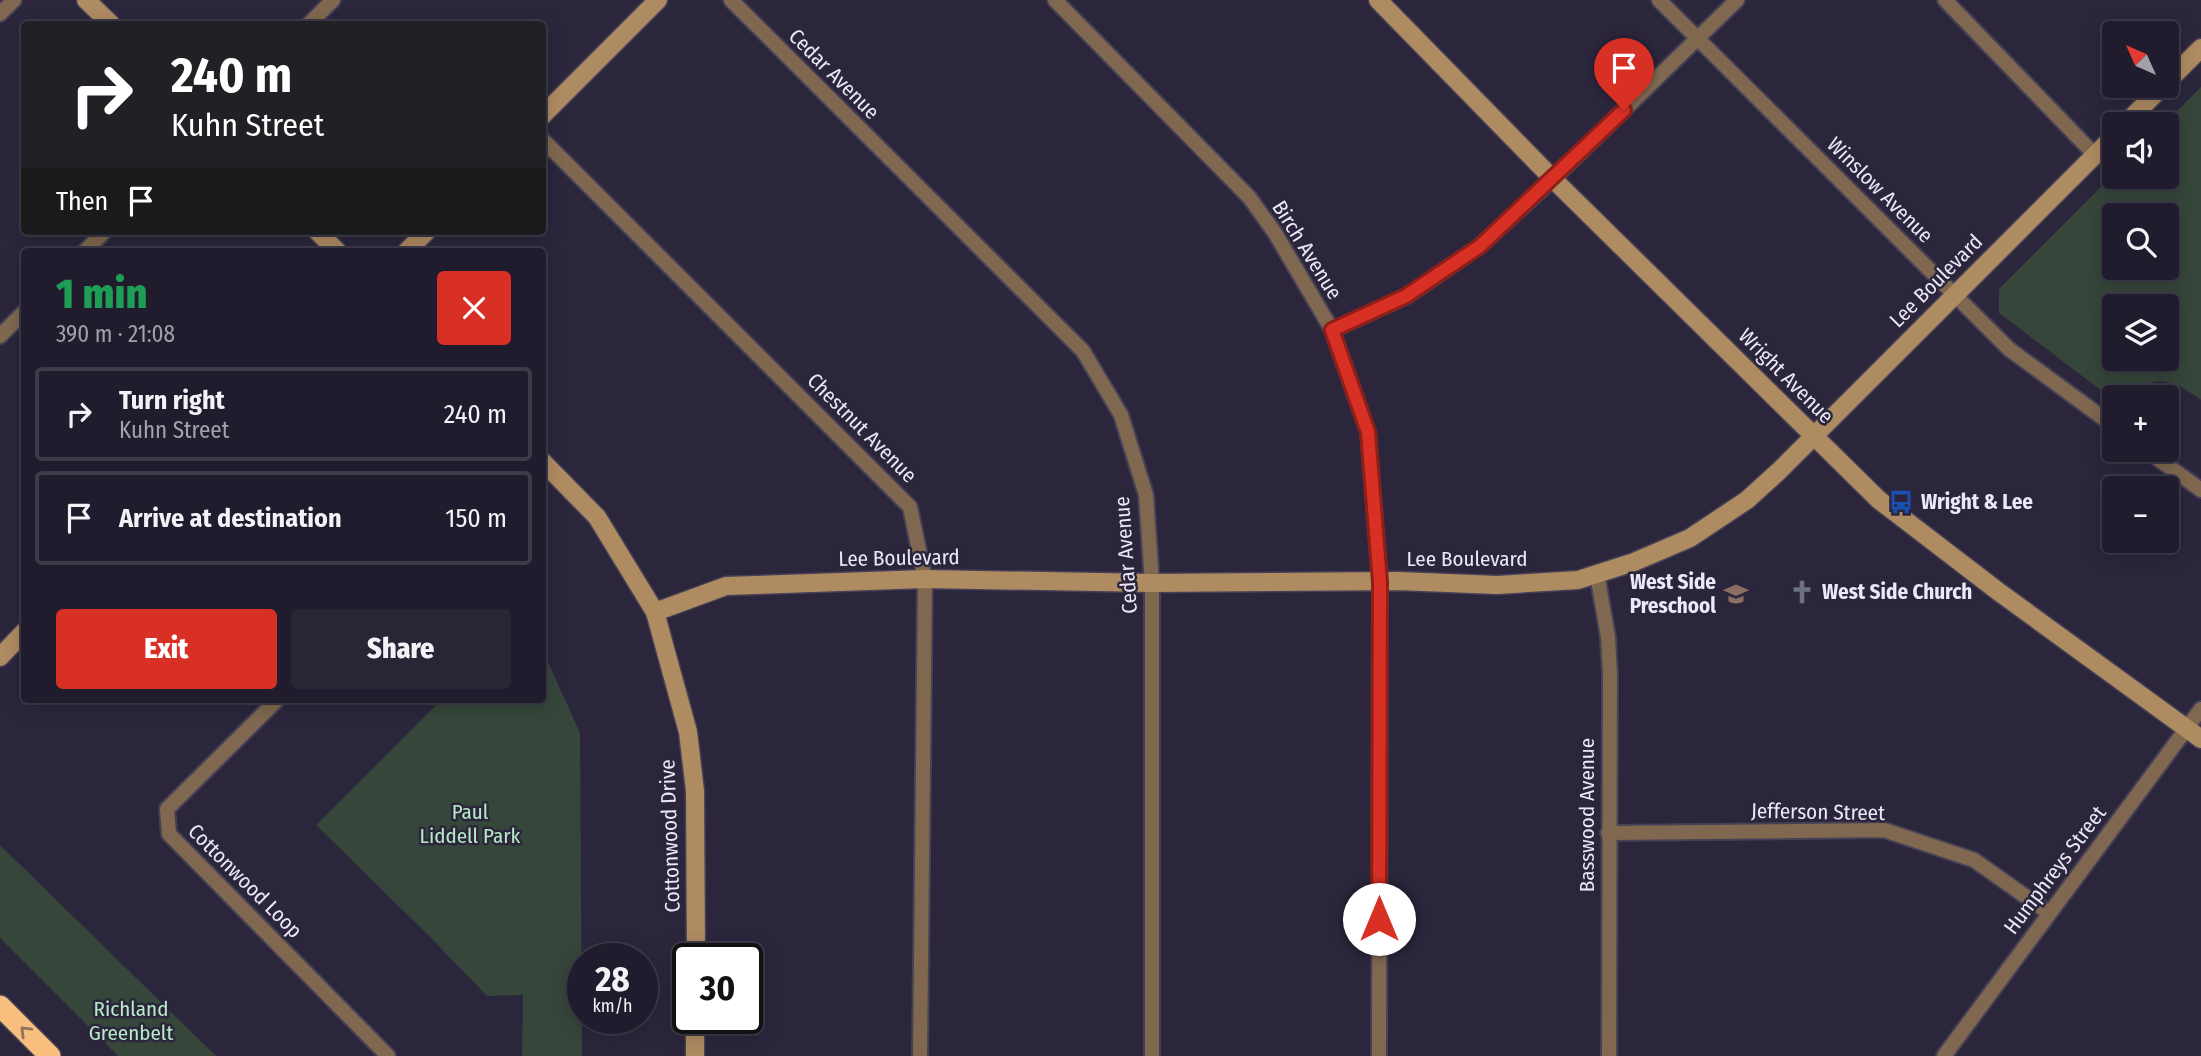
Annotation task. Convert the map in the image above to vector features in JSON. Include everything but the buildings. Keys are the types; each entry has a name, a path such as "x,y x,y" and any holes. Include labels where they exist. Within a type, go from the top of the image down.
{"highway":[{"path":"0,1006 50,1056"}],"street":[{"path":"0,14 14,0"},
{"path":"86,0 108,21"},
{"path":"312,21 332,0"},
{"path":"546,112 658,0"},
{"name":"Cedar Avenue","path":"731,0 1083,351 1121,415 1146,495 1152,583 1152,1056"},
{"name":"Birch Avenue","path":"1055,0 1249,197 1275,233 1332,330 1368,432 1380,582 1379,1056"},
{"name":"Wright Avenue","path":"1378,0 1553,179 1864,487 1904,521 2194,734"},
{"name":"Winslow Avenue","path":"1659,0 2009,348 2102,417"},
{"path":"1332,330 1406,296 1480,246 1737,0"},
{"path":"1944,0 2095,155"},
{"path":"2179,70 2201,48"},
{"path":"2137,112 2151,98"},
{"name":"Chestnut Avenue","path":"546,143 910,507 926,579 920,1056"},
{"name":"Lee Boulevard","path":"654,612 726,586 926,579 1497,584 1578,580 1597,575 1663,551 1713,524 1747,500 2102,148"},
{"path":"88,248 101,235"},
{"path":"321,235 334,248"},
{"path":"410,248 423,235"},
{"path":"0,336 21,315"},
{"path":"2162,462 2201,490"},
{"name":"Cottonwood Drive","path":"546,465 597,517 654,612 688,732 695,790 696,943"},
{"name":"Basswood Avenue","path":"1597,575 1608,637 1610,675 1609,1056"},
{"path":"0,657 21,635"},
{"name":"Cottonwood Loop","path":"274,703 167,809 169,834 388,1056"},
{"name":"Humphreys Street","path":"1944,1056 2049,913 2194,734 2201,709"},
{"name":"Jefferson Street","path":"1608,833 1884,830 1974,860 2049,913"},
{"path":"695,1034 695,1056"}],"green space":[{"path":"2201,87 2201,400 2179,385 2158,381 2147,385 2102,385 2102,391 1999,313 1999,289 2102,186 2102,189 2179,189 2179,112 2176,112"},
{"name":"Paul Liddell Park","path":"546,658 580,733 581,943 567,943 567,1034 582,1034 582,1056 522,1056 523,995 487,996 316,825 438,703 546,703"},
{"name":"Richland Greenbelt","path":"0,845 216,1056 118,1056 0,938"}],"place":[{"name":"Wright & Lee","path":"1901,502"},
{"name":"West Side Church","path":"1802,592"},
{"name":"West Side Preschool","path":"1736,594"}],"route":[{"path":"1379,919 1380,582 1368,432 1332,330 1406,296 1480,246 1624,110"}]}
